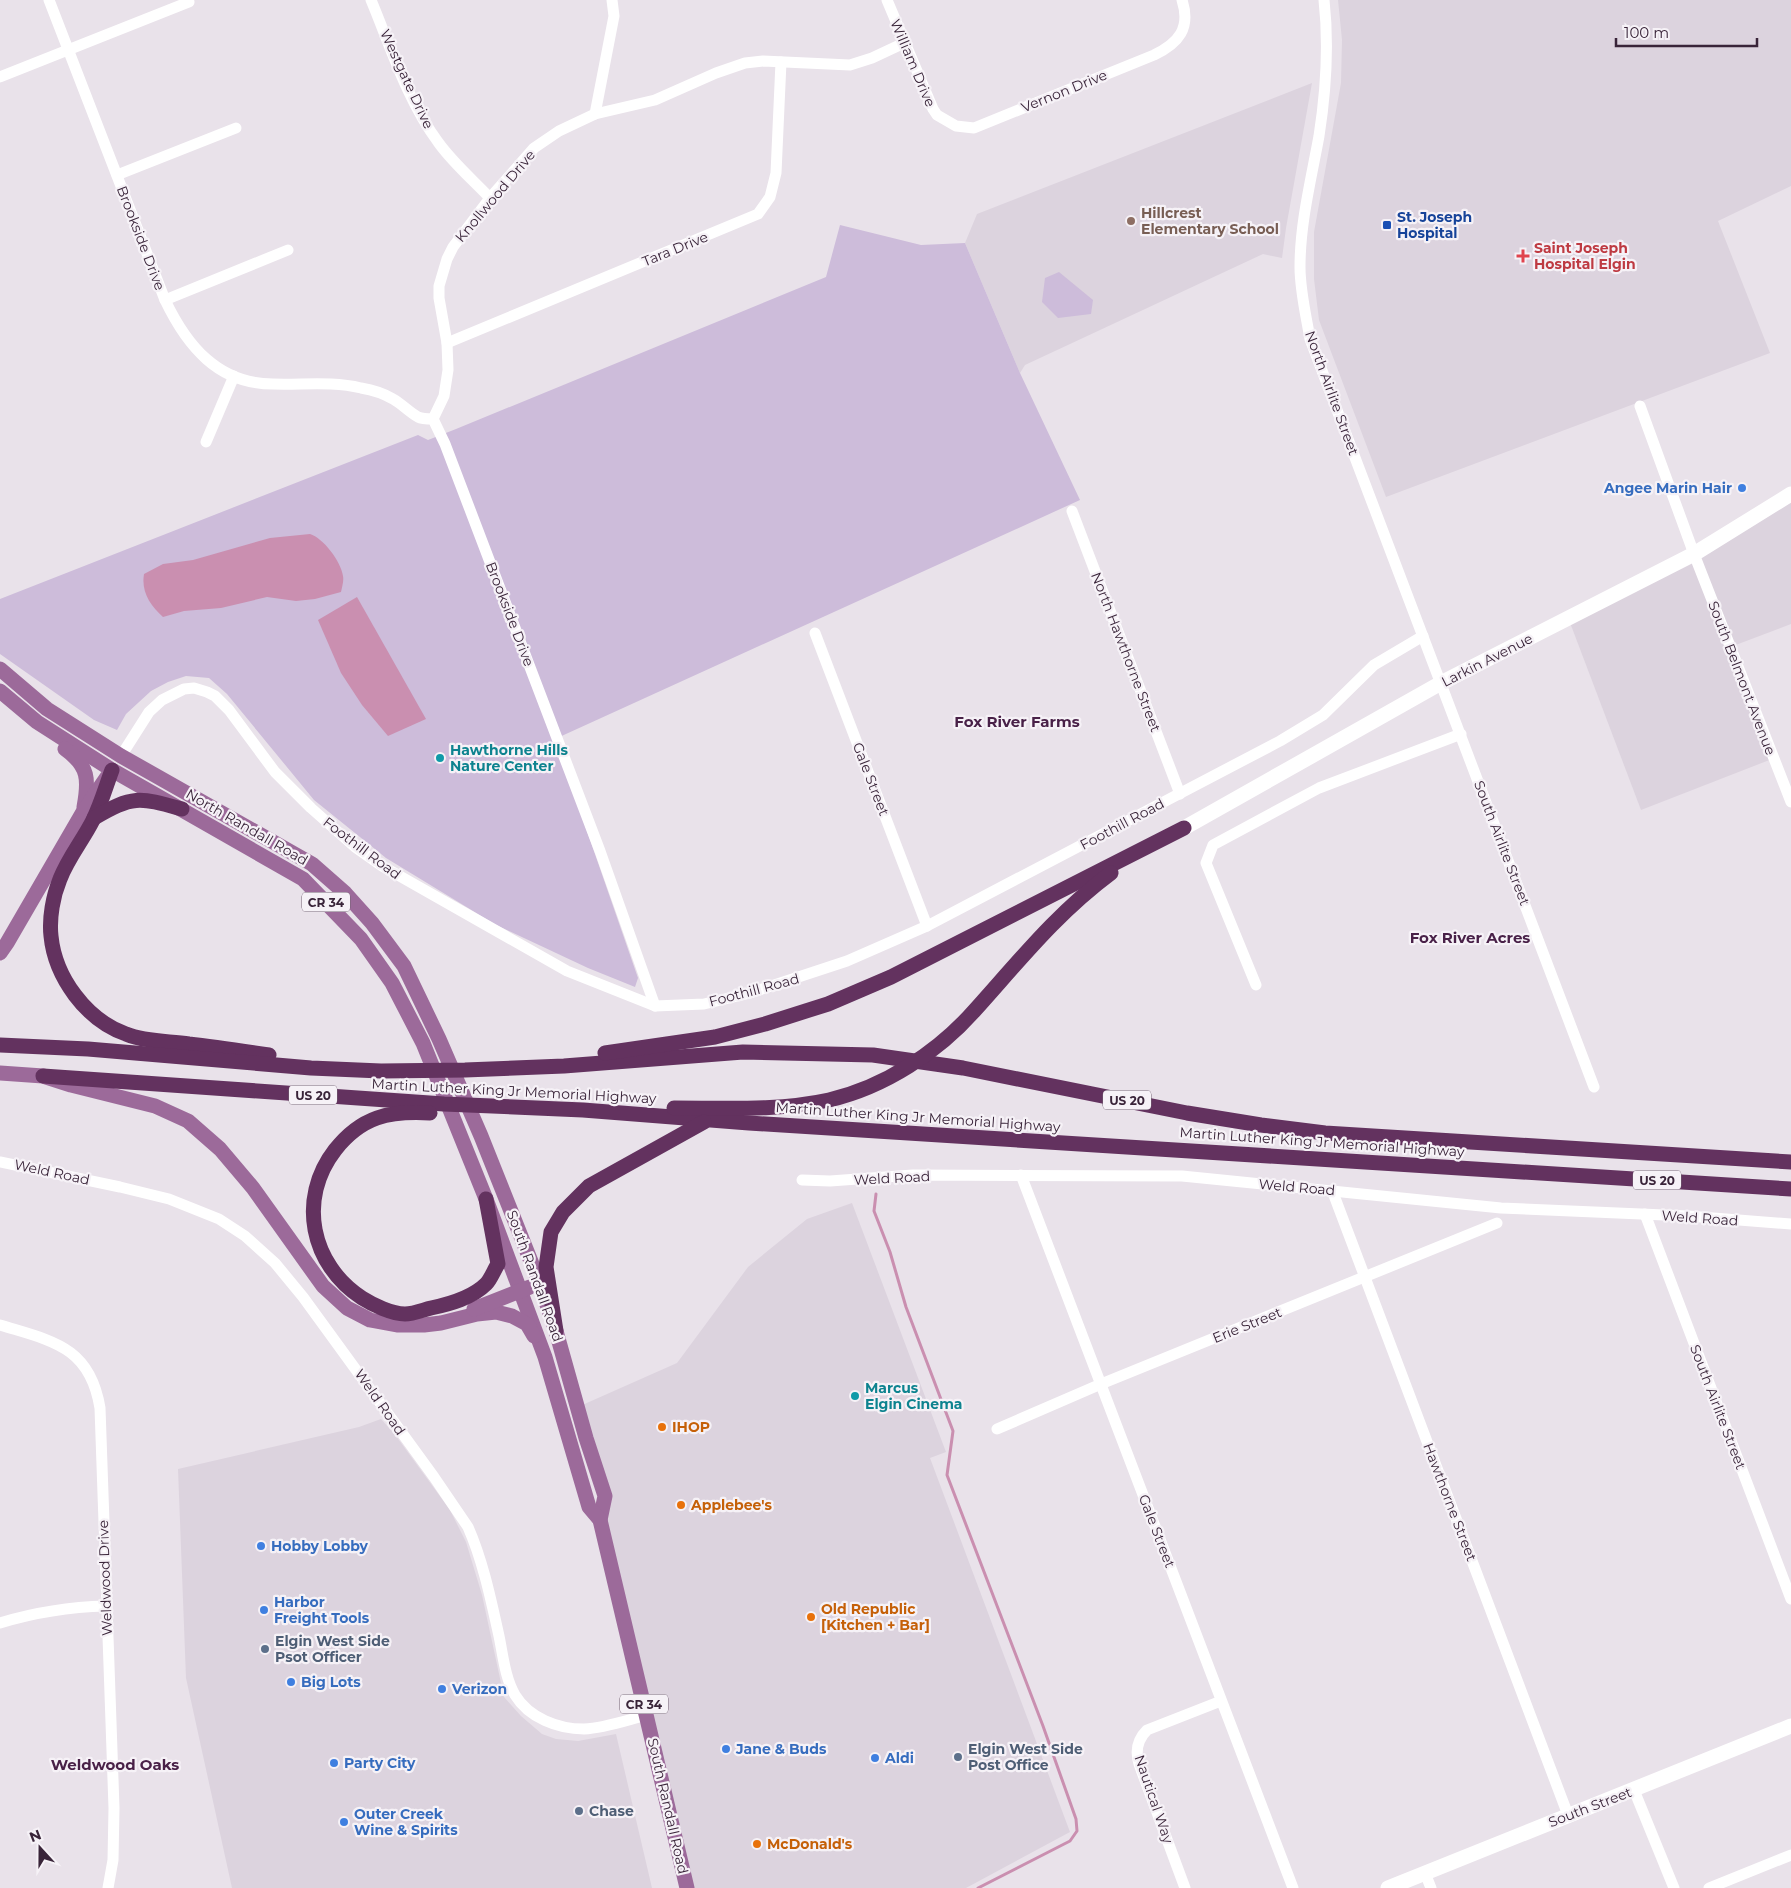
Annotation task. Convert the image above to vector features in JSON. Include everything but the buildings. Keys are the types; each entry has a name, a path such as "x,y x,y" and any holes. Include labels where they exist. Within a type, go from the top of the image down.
{"highway":[{"path":"112,770 60,879 53,909 51,935 57,961 65,981 81,1002 99,1020 124,1034 149,1041 189,1044 277,1056 310,1068"},
{"path":"89,815 120,803 134,800 152,800 182,809"},
{"path":"583,1110 779,1107 829,1100 880,1082 915,1062 948,1037 974,1012 1057,919 1091,888 1119,867 1184,828"},
{"path":"465,1070 606,1053 715,1037 765,1024 828,1004 891,977 1184,828"},
{"name":"US 20","path":"0,1045 88,1049 310,1068"},
{"name":"Martin Luther King Jr Memorial Highway","path":"310,1068 465,1070 564,1066 743,1052 873,1055 963,1068 1196,1114 1325,1133 1791,1162"},
{"name":"Martin Luther King Jr Memorial Highway","path":"43,1076 434,1104 583,1110 749,1123 1791,1188"},
{"path":"486,1199 498,1264 486,1284 463,1299 404,1314 374,1306 350,1291 330,1269 319,1247 313,1217 314,1192 326,1162 344,1139 366,1123 393,1114 411,1112 556,1119 749,1123"},
{"path":"556,1331 546,1267 551,1232 563,1212 588,1186 704,1122"}],"main road":[{"name":"Larkin Avenue","path":"1184,828 1442,683 1694,554 1791,494"},
{"name":"North Randall Road","path":"0,669 47,709 121,756 312,864 345,893 372,923 404,966 439,1039"},
{"name":"North Randall Road","path":"5,696 37,722 112,770 303,879 361,939 392,983 423,1043"},
{"path":"0,953 89,815 88,788 81,764 75,757 26,722 5,696"},
{"name":"Foothill Road","path":"112,770 121,756"},
{"name":"South Randall Road","path":"439,1039 481,1136 540,1284 556,1331 586,1438 605,1496 600,1520"},
{"name":"South Randall Road","path":"423,1043 521,1291 545,1357 589,1506 600,1520 686,1888"},
{"name":"US 20","path":"0,1074 43,1076"},
{"path":"43,1076 70,1085 156,1106 188,1121 220,1149 253,1188 323,1286 347,1308 370,1320 397,1325 441,1323 477,1314 496,1312 512,1316 527,1324 545,1357"},
{"path":"441,1323 540,1284"},
{"name":"South Street","path":"1388,1888 1791,1726"}],"street":[{"name":"Brookside Drive","path":"50,0 165,300 180,329 193,347 211,364 248,381 271,384 334,384 358,387 377,391 393,399 419,418 433,419 445,444 553,725 655,1006"},
{"name":"Westgate Drive","path":"371,0 412,98 424,121 440,144 490,198"},
{"path":"596,114 614,16 612,0"},
{"name":"William Drive","path":"886,0 932,109 946,121"},
{"name":"Vernon Drive","path":"946,121 962,128 974,128 1154,55 1169,47 1179,37 1185,24 1182,0"},
{"name":"North Airlite Street","path":"1324,0 1327,31 1325,88 1319,135 1304,214 1300,267 1302,297 1310,339 1442,683"},
{"path":"0,77 189,2"},
{"name":"Knollwood Drive","path":"433,419 444,396 448,370 447,343 439,298 439,286 447,259 453,247 490,198 534,148 559,131 596,114 655,100 716,73 745,63 781,62 850,65 879,55 904,43"},
{"name":"Tara Drive","path":"447,343 758,214 770,197 775,179 779,147 781,62"},
{"name":"Brookside Drive","path":"118,175 236,128"},
{"name":"Brookside Drive","path":"165,300 288,250"},
{"path":"206,442 234,376"},
{"name":"South Belmont Avenue","path":"1640,406 1694,554 1791,802"},
{"name":"North Hawthorne Street","path":"1072,511 1180,794"},
{"name":"Gale Street","path":"815,633 927,926"},
{"name":"Foothill Road","path":"121,756 149,712 162,700 184,689 194,688 207,692 215,696 229,710 275,772 311,808 355,847 382,866 567,972 655,1006 704,1004 769,987 846,961 927,926 1280,741 1323,715 1374,665 1423,636"},
{"name":"South Airlite Street","path":"1442,683 1594,1087"},
{"path":"1256,985 1206,863 1213,845 1319,788 1461,734"},
{"name":"Weld Road","path":"0,1162 120,1187 183,1204 230,1225 261,1249 290,1280 329,1331 468,1527 479,1556 508,1677 518,1700 540,1719 571,1728 594,1727 647,1715"},
{"name":"Weld Road","path":"802,1180 830,1181 913,1175 1182,1176 1501,1208 1645,1214 1791,1224"},
{"name":"Gale Street","path":"1021,1175 1220,1701 1293,1888"},
{"name":"Hawthorne Street","path":"1332,1190 1568,1815"},
{"name":"South Airlite Street","path":"1645,1214 1791,1599"},
{"name":"Erie Street","path":"997,1429 1101,1384 1498,1223"},
{"name":"Weldwood Drive","path":"0,1325 50,1340 72,1353 84,1365 98,1392 114,1808 113,1860 108,1888"},
{"path":"0,1623 39,1612 106,1606"},
{"name":"Nautical Way","path":"1185,1888 1139,1764 1136,1749 1142,1736 1148,1730 1220,1701"},
{"path":"1634,1790 1674,1888"},
{"path":"1709,1888 1791,1855"},
{"path":"1425,1873 1431,1888"}],"shaded area":[{"name":"Saint Joseph Hospital Elgin","path":"1338,0 1791,0 1791,186 1718,221 1770,353 1386,497 1319,320 1314,279 1314,232 1341,83 1342,40"},
{"name":"Hillcrest Elementary School","path":"1312,83 1282,258 1263,254 1025,365 1020,373 965,243 977,214"},
{"name":"Hawthorne Hills Nature Center","path":"840,225 921,245 965,243 1020,373 1080,500 555,739 638,978 635,987 588,968 496,925 386,858 314,800 227,694 209,678 186,676 168,682 151,691 126,714 117,730 94,720 0,654 0,599 418,435 428,440 826,277"},
{"path":"1059,272 1093,300 1091,314 1058,318 1042,302 1045,278"},
{"path":"1791,497 1791,624 1733,646 1696,555"},
{"path":"310,534 326,545 339,564 343,578 341,592 315,599 296,601 267,597 221,608 184,611 163,617 150,603 145,592 144,574 163,564 193,560 270,538"},
{"path":"1692,556 1772,759 1641,810 1569,620"},
{"path":"357,597 426,719 388,736 362,705 341,673 318,620"},
{"path":"852,1203 946,1452 930,1458 1070,1832 966,1888 690,1888 580,1406 677,1363 748,1267 807,1219"},
{"path":"381,1419 396,1436 450,1510 466,1542 482,1595 504,1697 521,1716 542,1734 556,1739 578,1741 616,1734 652,1888 232,1888 186,1678 178,1469 359,1427"}],"waterway":[{"path":"876,1194 874,1211 890,1252 906,1307 953,1431 947,1475 1043,1726 1076,1819 1077,1831 1070,1841 978,1888"}],"place":[{"name":"Hillcrest Elementary School","path":"1131,221"},
{"name":"St. Joseph Hospital","path":"1387,225"},
{"name":"Saint Joseph Hospital Elgin","path":"1523,256"},
{"name":"Angee Marin Hair","path":"1742,488"},
{"name":"Hawthorne Hills Nature Center","path":"440,758"},
{"name":"Marcus Elgin Cinema","path":"855,1396"},
{"name":"IHOP","path":"662,1427"},
{"name":"Applebee's","path":"681,1505"},
{"name":"Hobby Lobby","path":"261,1546"},
{"name":"Harbor Freight Tools","path":"264,1610"},
{"name":"Old Republic [Kitchen + Bar]","path":"811,1617"},
{"name":"Elgin West Side Psot Officer","path":"265,1649"},
{"name":"Big Lots","path":"291,1682"},
{"name":"Verizon","path":"442,1689"},
{"name":"Jane & Buds","path":"726,1749"},
{"name":"Elgin West Side Post Office","path":"958,1757"},
{"name":"Aldi","path":"875,1758"},
{"name":"Party City","path":"334,1763"},
{"name":"Chase","path":"579,1811"},
{"name":"Outer Creek Wine & Spirits","path":"344,1822"},
{"name":"McDonald's","path":"757,1844"}],"district":[{"name":"Fox River Farms","path":"1017,721"},
{"name":"Fox River Acres","path":"1470,937"},
{"name":"Weldwood Oaks","path":"115,1764"}]}
